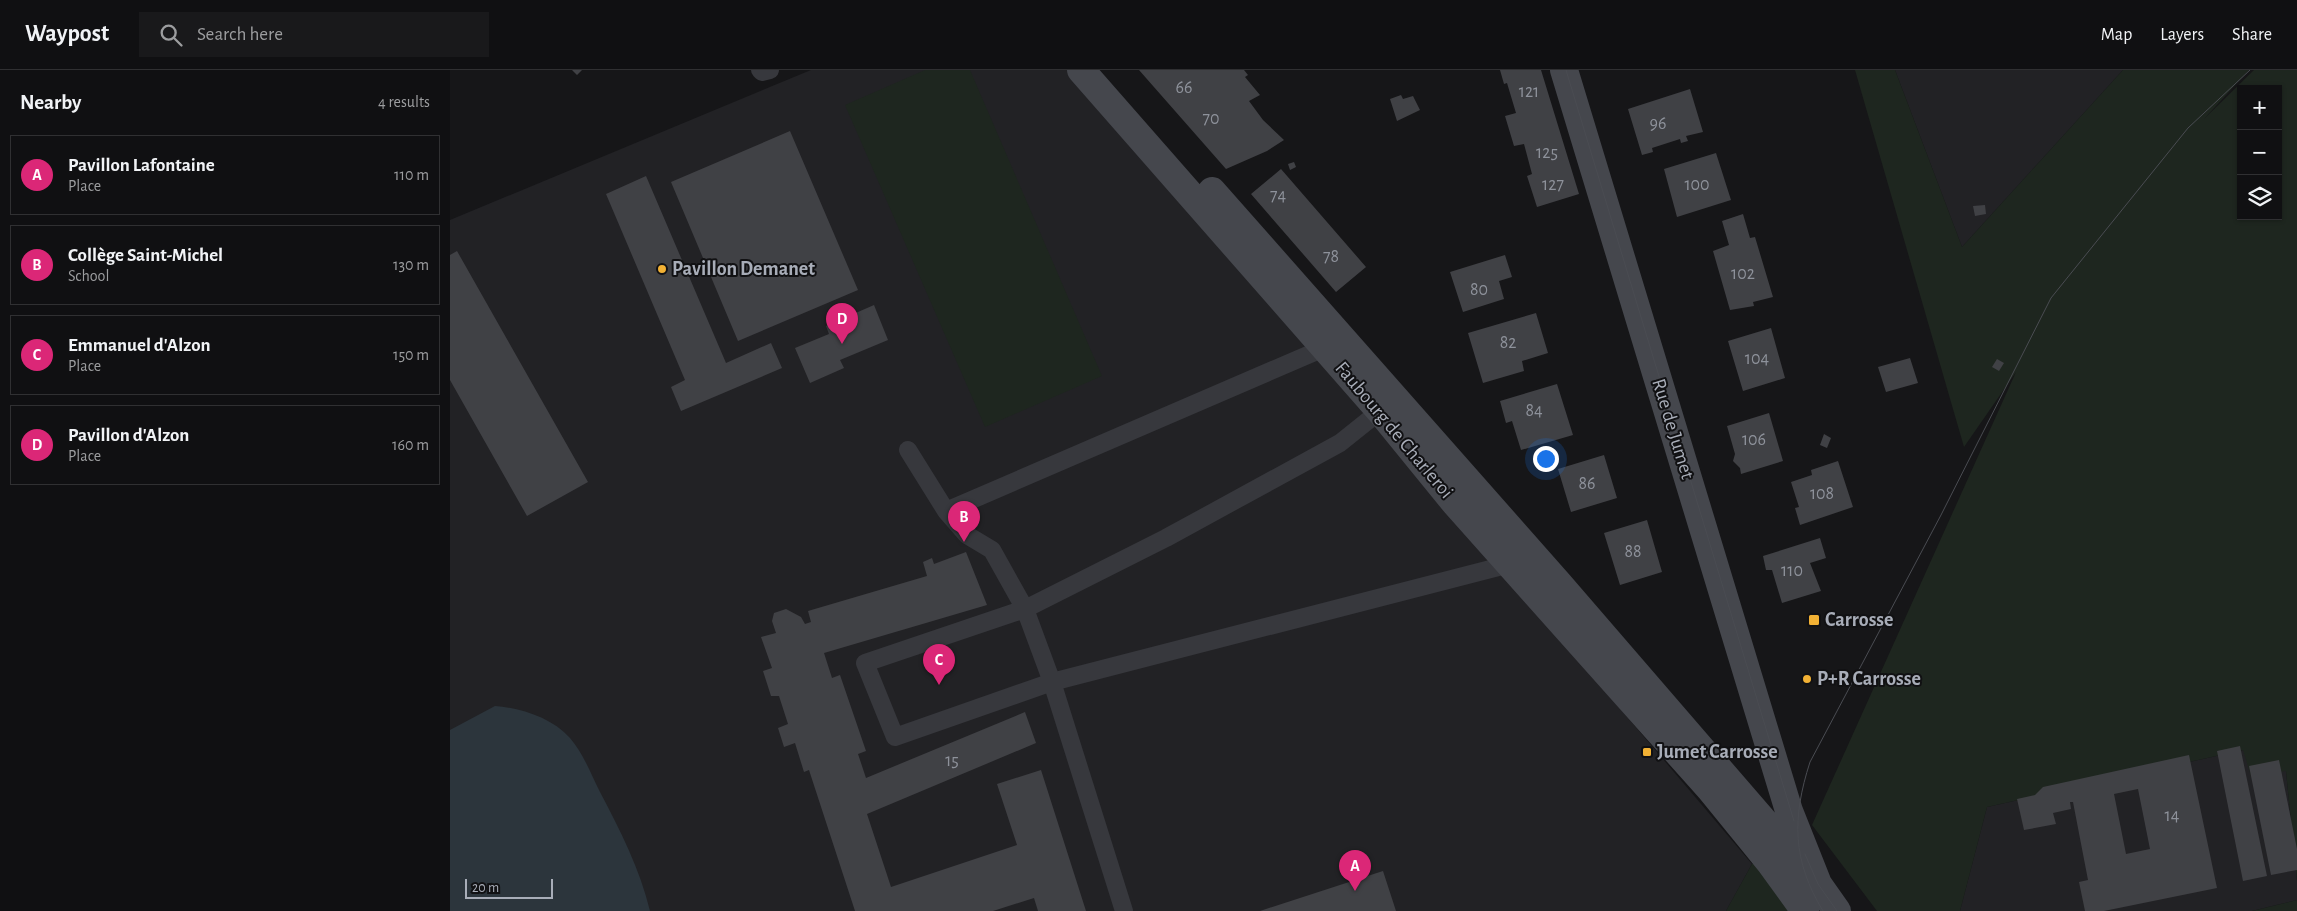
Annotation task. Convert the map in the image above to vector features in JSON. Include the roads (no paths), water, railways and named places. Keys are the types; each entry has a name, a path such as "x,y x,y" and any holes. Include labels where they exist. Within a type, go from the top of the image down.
{"main road":[{"name":"Faubourg de Charleroi","path":"1081,70 1380,411 1455,503 1510,564 1550,592 1771,864 1805,911"},
{"path":"1104,70 1550,592 1740,794 1818,884 1837,911"},
{"name":"Rue de Jumet","path":"1564,70 1778,776 1808,862 1818,884"},
{"path":"1710,789 1731,799 1778,776"}],"lane":[{"path":"760,70 762,72 770,70"},
{"path":"946,511 1324,348"},
{"path":"1380,411 1340,443 1166,538 1025,608 865,664 895,737 1052,682 1510,564"},
{"path":"908,450 946,511 968,535 992,550 1025,608 1052,682 1124,911"}],"tram line":[{"path":"1566,70 1794,821"},
{"path":"1823,911 1805,874 1798,838 1800,802 1810,762 1941,515 2051,298 2188,128 2250,70"},
{"path":"1805,854 1818,884 1837,911"}],"place":[{"name":"Pavillon Demanet","path":"662,269"},
{"name":"Pavillon d'Alzon","path":"842,344"},
{"name":"Collège Saint-Michel","path":"964,542"},
{"name":"Carrosse","path":"1814,620"},
{"name":"P+R Carrosse","path":"1807,679"},
{"name":"Emmanuel d'Alzon","path":"939,685"},
{"name":"Jumet Carrosse","path":"1647,752"},
{"name":"Pavillon Lafontaine","path":"1355,891"}]}
